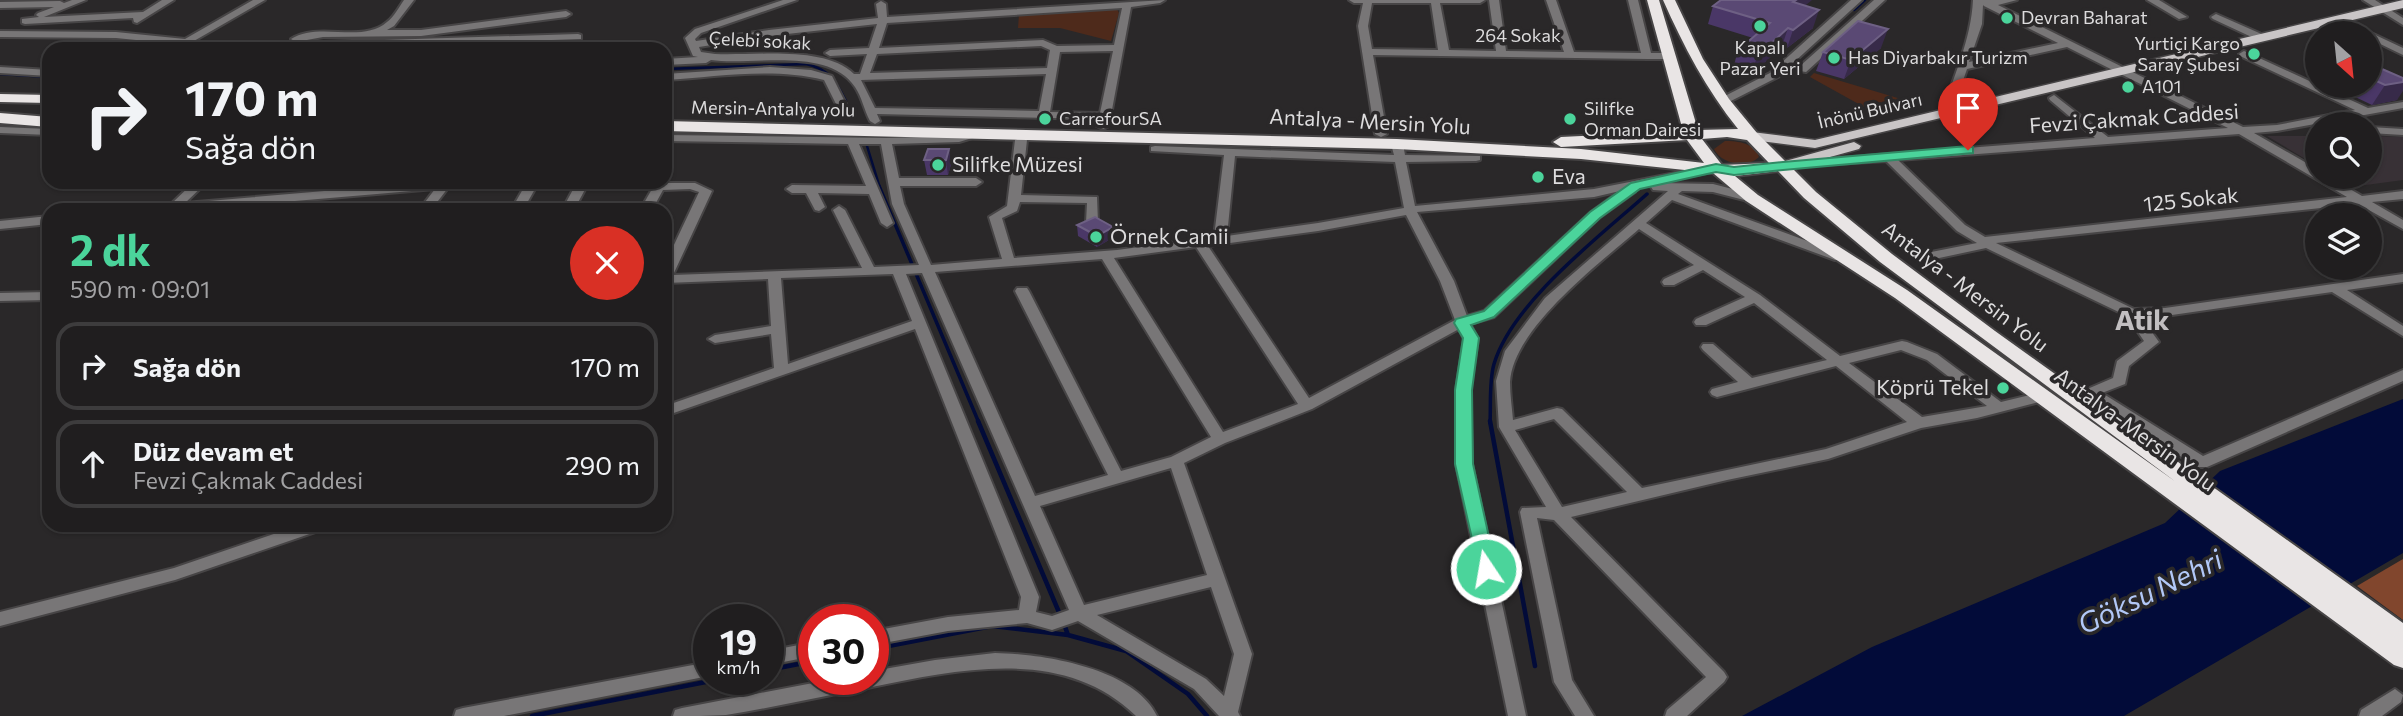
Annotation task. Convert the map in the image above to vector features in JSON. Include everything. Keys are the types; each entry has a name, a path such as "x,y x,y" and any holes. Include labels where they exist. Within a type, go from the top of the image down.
{"highway":[{"path":"1653,0 1692,136 1716,168 1752,198"},
{"name":"Antalya - Mersin Yolu","path":"1669,0 1696,59 1723,101 1752,136 1810,195 1886,258 2155,465"},
{"path":"0,98 42,99"},
{"name":"Mersin-Antalya yolu","path":"672,116 842,121 878,126"},
{"path":"0,118 42,122"},
{"name":"Mersin-Antalya yolu","path":"672,126 842,121"},
{"name":"Antalya - Mersin Yolu","path":"878,126 1104,121 1567,142 1635,140 1727,132 1752,136"},
{"path":"1635,140 1686,121"},
{"name":"Antalya - Mersin Yolu","path":"878,126 978,133 1399,151 1581,154 1716,168"},
{"path":"1716,168 1747,171 1783,166"},
{"name":"Antalya-Mersin Yolu","path":"1752,198 1901,294 2155,465 2391,634 2403,658"}],"main road":[{"name":"İnönü Bulvarı","path":"1752,136 1815,144 2403,4"},
{"path":"2382,21 2400,18"},
{"name":"İnönü Bulvarı","path":"1783,166 1901,132 2054,99 2305,39"}],"street":[{"path":"116,35 169,0"},
{"path":"187,42 260,0"},
{"path":"376,32 391,24 409,0"},
{"path":"292,42 307,36 376,32 421,33 561,15 561,0"},
{"name":"Çelebi sokak","path":"792,0 698,31 690,38 696,54 712,59 797,58 823,62 858,77"},
{"path":"693,45 753,34 1127,5 1160,0"},
{"path":"1354,0 1480,0"},
{"path":"1494,0 1501,53"},
{"path":"1551,0 1570,54"},
{"path":"1633,0 1647,56"},
{"path":"1723,101 1754,87 1786,65 1857,0"},
{"path":"1786,65 1802,70 1880,0"},
{"path":"1982,1 2012,0"},
{"path":"2152,0 2182,18"},
{"path":"2368,0 2400,18"},
{"path":"1367,1 1363,26 1381,134"},
{"path":"1436,1 1444,53"},
{"path":"1982,1 2240,130 2305,168"},
{"path":"1947,113 1982,1"},
{"path":"0,5 77,2"},
{"path":"0,32 77,2"},
{"path":"858,77 883,22 881,4"},
{"path":"672,138 853,142 878,126 1044,115 1104,121 1127,5"},
{"path":"1977,14 2003,11"},
{"path":"25,21 144,16"},
{"path":"2216,17 2262,38"},
{"path":"0,32 116,35 157,42"},
{"path":"498,42 578,37"},
{"path":"2382,42 2403,52"},
{"path":"830,53 1043,43 1055,49 1118,48"},
{"path":"1961,67 2068,44"},
{"path":"1044,115 1055,49"},
{"name":"264 Sokak","path":"1367,52 1669,56"},
{"path":"2244,54 2367,112"},
{"path":"672,62 712,59"},
{"path":"0,70 42,73"},
{"path":"858,77 1051,71"},
{"path":"672,77 812,72 828,78 842,121"},
{"path":"858,77 878,126 898,204 1079,613 1200,684 1229,715"},
{"path":"2054,99 2104,140"},
{"name":"Fevzi Çakmak Caddesi","path":"2367,112 2403,105"},
{"path":"0,130 42,124"},
{"name":"Fevzi Çakmak Caddesi","path":"1783,166 2305,125"},
{"path":"2277,128 2305,129"},
{"path":"2382,131 2403,132"},
{"path":"1009,262 995,217 1013,208 1021,140"},
{"path":"853,142 887,223"},
{"path":"1155,149 1230,152 1399,151 1476,158"},
{"path":"1399,151 1410,210 1447,281 1462,323 1471,338 1463,390 1464,464 1517,716"},
{"path":"1220,240 1230,152"},
{"path":"1887,156 1961,228 1985,243 2132,313 2165,312 2403,278"},
{"path":"672,278 927,269 1105,254 1318,227 1410,210 1594,193 1716,168"},
{"path":"894,182 976,182"},
{"path":"672,185 706,191 672,263"},
{"path":"1030,503 1176,461 1220,439 1307,406 1462,323 1489,314 1595,215 1636,186 1674,191 1713,188 1752,198"},
{"path":"178,203 193,189"},
{"path":"357,193 360,189"},
{"path":"234,203 392,189"},
{"path":"792,189 873,190"},
{"path":"810,189 819,207"},
{"path":"2342,189 2403,225"},
{"path":"1674,191 1550,301 1511,351 1503,381 1506,427 1558,514 1718,677 1674,716"},
{"path":"1674,191 1851,261"},
{"name":"125 Sokak","path":"1925,257 1985,243 2403,195"},
{"path":"1014,198 1093,200 1092,223"},
{"path":"839,210 870,271"},
{"path":"0,225 42,221"},
{"path":"1639,223 1755,298 1919,423"},
{"path":"1199,242 1307,406"},
{"path":"1105,254 1220,439"},
{"path":"1669,282 1703,265"},
{"path":"898,270 1030,597 1027,616"},
{"path":"774,275 781,371"},
{"path":"2335,288 2403,332"},
{"path":"1022,291 1117,478"},
{"path":"0,297 42,296"},
{"path":"1701,322 1755,298"},
{"path":"2132,313 2152,342 2122,364 2120,381 2090,393 2202,463 2403,375"},
{"path":"672,409 920,323"},
{"path":"715,339 778,329"},
{"path":"1717,392 1902,345 1932,357 1998,407"},
{"path":"1707,347 1749,384"},
{"path":"1585,716 1563,682 1528,512 1558,514 1828,454 1919,423 2038,398"},
{"path":"1506,427 1557,413 1639,495"},
{"path":"1176,461 1243,654 1229,715"},
{"path":"0,619 175,574 298,532"},
{"path":"889,635 948,624 1027,616 1052,623 1079,613 1216,579"},
{"path":"889,676 975,660 1047,662 1116,688 1148,716"},
{"path":"463,716 693,672"},
{"path":"682,716 798,694"},
{"path":"2368,716 2395,697"}],"shaded area":[{"path":"1117,9 1119,13 1111,41 1060,28 1018,28 1019,14"},
{"path":"1814,73 1921,105 1908,102 1873,112 1810,77"},
{"path":"2267,136 2305,136 2305,159"},
{"path":"2382,136 2403,137 2403,180 2382,183"},
{"path":"1725,141 1750,146 1759,157 1741,164 1728,161 1714,149"},
{"path":"2403,559 2403,620 2357,586"}],"water":[{"name":"Göksu Nehri","path":"2403,399 2403,553 2124,716 1742,716 1872,647 2165,523 2220,471"}],"building":[{"path":"1721,0 1796,0 1793,2 1819,10 1793,30 1788,28 1757,56 1738,50 1770,23 1713,6"},
{"path":"1858,21 1888,29 1851,60 1823,52"},
{"path":"2382,69 2403,78 2403,82 2382,84"},
{"path":"928,149 949,149 946,160 924,160"},
{"path":"1095,217 1113,227 1097,236 1077,225"}],"waterway":[{"path":"1854,10 1865,0"},
{"path":"672,69 806,64 821,69 831,77 846,101"},
{"path":"0,74 42,77"},
{"path":"867,146 880,188"},
{"path":"879,186 979,423"},
{"path":"1490,421 1492,371 1504,341 1519,318 1560,272 1647,194"},
{"path":"978,421 1061,617"},
{"path":"1490,421 1535,666"},
{"path":"1064,624 1068,635"},
{"path":"889,646 992,626 1068,635"},
{"path":"1068,635 1126,651 1188,694 1207,716"},
{"path":"784,667 798,664"},
{"path":"532,716 693,684"}],"place":[{"name":"Devran Baharat","path":"2007,18"},
{"name":"Kapalı Pazar Yeri","path":"1760,26"},
{"name":"Yurtiçi Kargo Saray Şubesi","path":"2254,54"},
{"name":"Has Diyarbakır Turizm","path":"1834,58"},
{"name":"A101","path":"2128,87"},
{"name":"CarrefourSA","path":"1045,119"},
{"name":"Silifke Orman Dairesi","path":"1570,119"},
{"name":"Silifke Müzesi","path":"938,165"},
{"name":"Eva","path":"1538,177"},
{"name":"Örnek Camii","path":"1096,237"},
{"name":"Köprü Tekel","path":"2003,388"}],"district":[{"name":"Atik","path":"2142,320"}],"route":[{"path":"1486,569 1464,464 1463,390 1471,338 1462,323 1489,314 1595,215 1636,186 1716,168 1734,171 1762,170 1968,150"}]}
